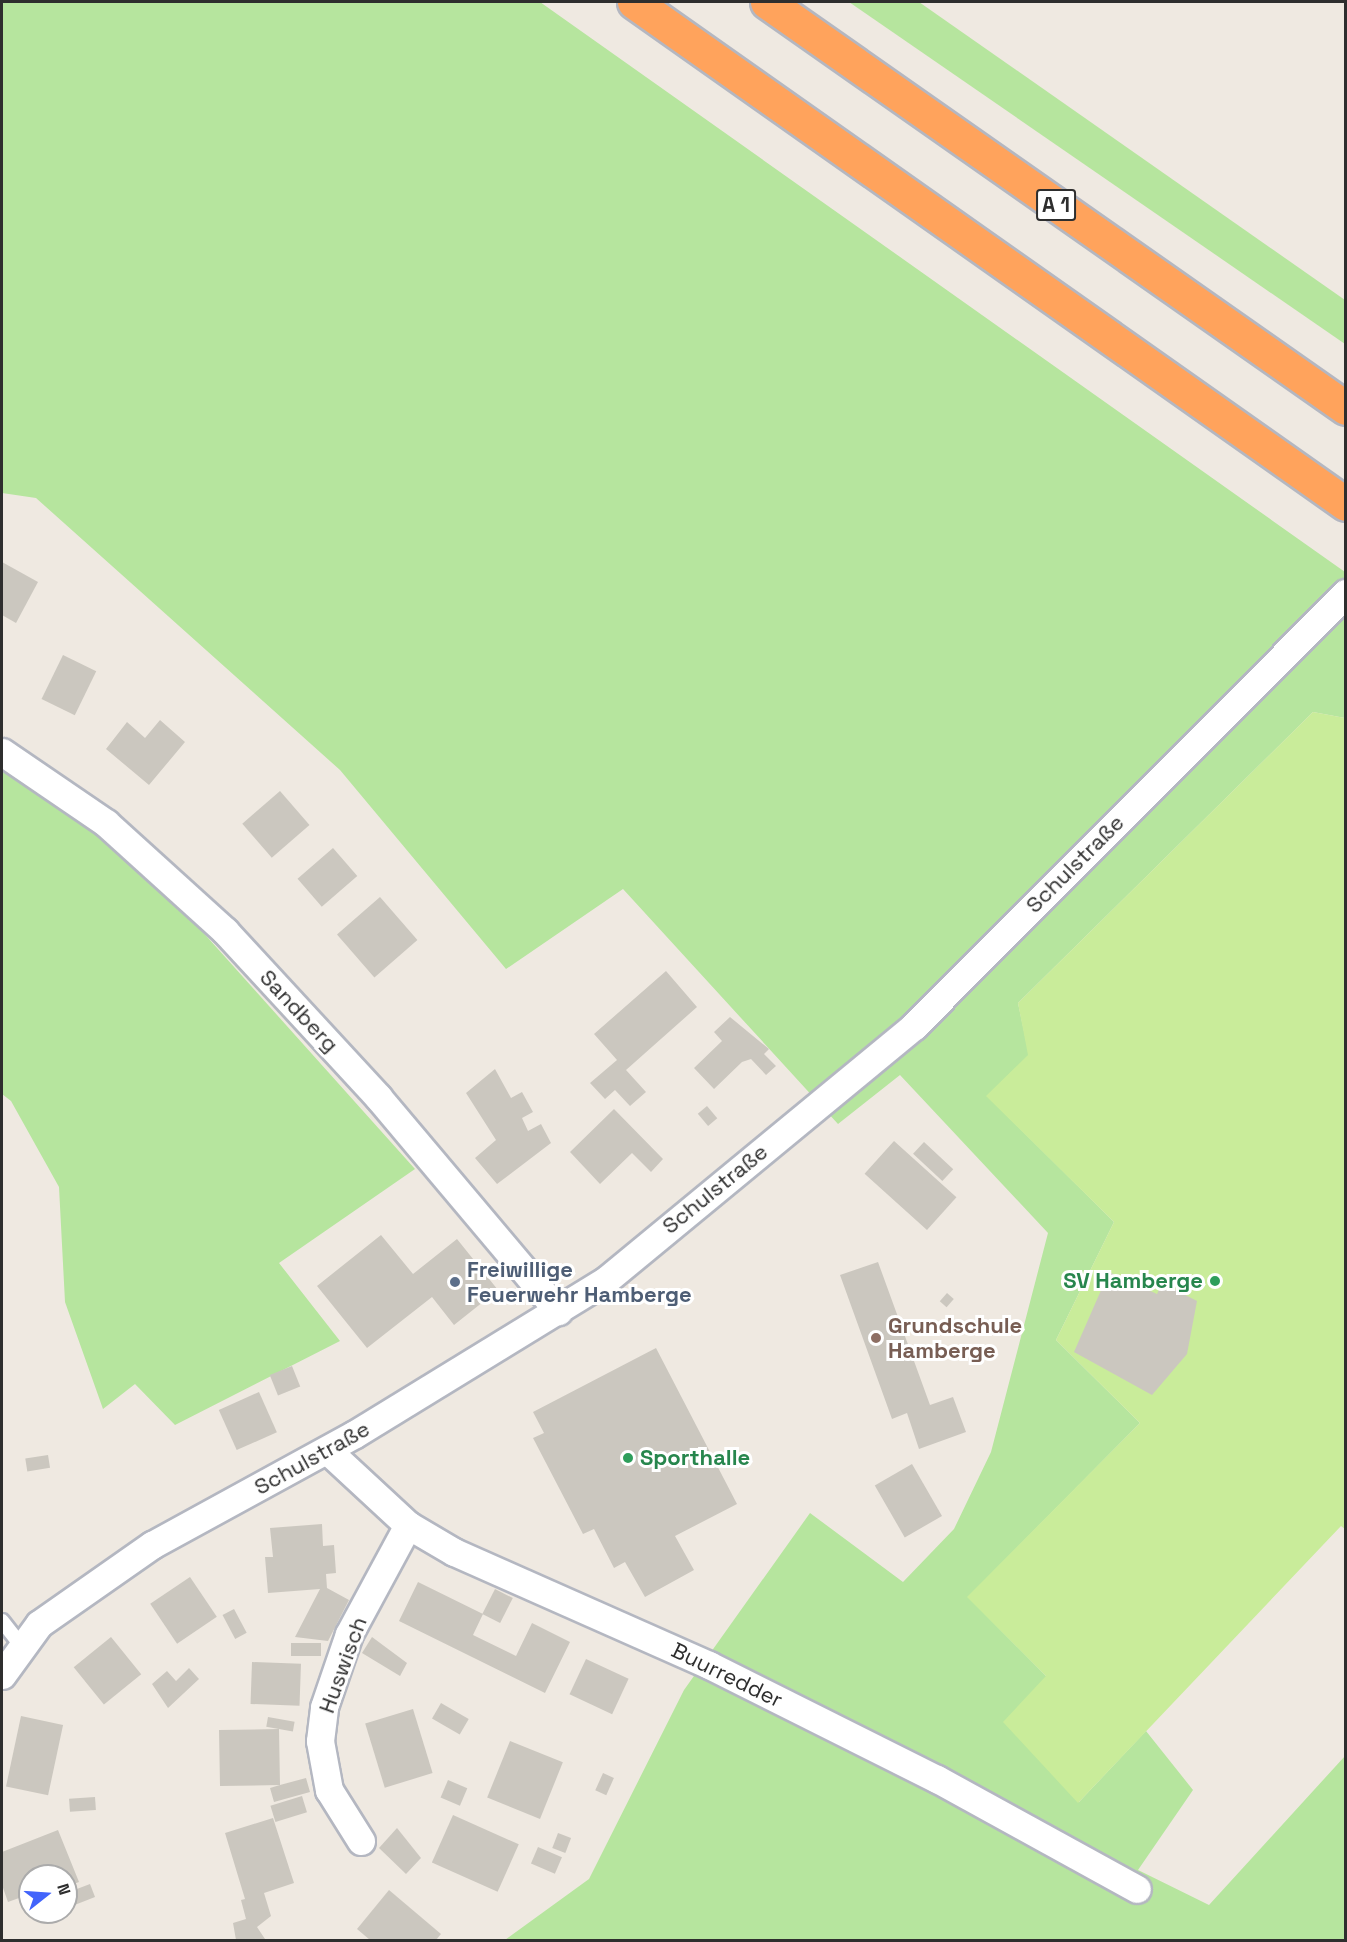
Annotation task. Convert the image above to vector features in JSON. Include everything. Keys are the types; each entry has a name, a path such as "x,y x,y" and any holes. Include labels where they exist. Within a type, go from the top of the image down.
{"highway":[{"path":"634,2 1346,504"},
{"name":"A 1","path":"767,2 1346,408"}],"street":[{"name":"Schulstraße","path":"2,1674 39,1624 152,1545 327,1450 606,1280 914,1026 1346,593"},
{"name":"Sandberg","path":"2,752 106,823 225,931 378,1097 558,1311"},
{"name":"Buurredder","path":"327,1450 408,1526 896,1758 1137,1889"},
{"name":"Huswisch","path":"361,1841 328,1790 320,1741 324,1707 349,1634 408,1526"}],"lane":[{"path":"2,1621 22,1647"}],"green space":[{"path":"2,2 540,2 1345,572 1345,718 1313,712 1018,1003 1029,1055 987,1096 1114,1222 1056,1340 1140,1423 968,1597 1046,1676 1079,1802 1146,1731 1193,1790 1138,1870 1209,1905 1345,1756 1345,1940 505,1940 589,1879 684,1690 810,1513 903,1582 954,1529 991,1452 1048,1233 900,1075 838,1124 623,889 506,969 340,770 36,498 2,493"},
{"path":"849,2 919,2 1345,300 1345,344"},
{"name":"SV Hamberge","path":"1313,712 1345,718 1345,1529 1341,1526 1078,1803 1003,1722 1046,1676 967,1597 1140,1423 1056,1340 1114,1222 986,1096 1028,1055 1018,1003"},
{"path":"2,768 52,796 140,862 415,1169 279,1263 340,1341 175,1425 135,1384 103,1409 65,1302 59,1187 11,1101 2,1094"}],"building":[{"path":"2,562 38,582 16,623 2,615"},
{"path":"63,655 96,671 75,715 42,699"},
{"path":"160,720 185,742 149,785 106,749 127,722 145,738"},
{"path":"280,791 310,825 272,858 242,824"},
{"path":"333,848 357,876 322,907 298,879"},
{"path":"380,897 417,940 374,977 337,934"},
{"path":"666,971 697,1007 626,1070 646,1092 630,1106 615,1090 605,1099 590,1083 617,1060 594,1034"},
{"path":"730,1017 769,1049 764,1054 776,1066 766,1075 751,1059 742,1062 714,1089 694,1068 722,1041 714,1032"},
{"path":"495,1069 511,1098 522,1092 533,1112 522,1118 528,1131 541,1124 551,1143 497,1184 475,1158 496,1140 466,1093"},
{"path":"707,1106 717,1118 708,1126 698,1114"},
{"path":"614,1109 663,1159 651,1172 632,1153 600,1184 570,1152"},
{"path":"894,1141 956,1197 927,1230 865,1174"},
{"path":"924,1142 953,1169 942,1181 913,1154"},
{"name":"Freiwillige Feuerwehr Hamberge","path":"381,1235 413,1274 457,1239 498,1290 454,1325 432,1297 367,1348 317,1286"},
{"path":"878,1262 930,1405 953,1397 966,1432 919,1449 907,1413 892,1419 840,1275"},
{"path":"1109,1272 1157,1294 1162,1283 1197,1301 1187,1354 1152,1395 1074,1352"},
{"path":"947,1293 954,1299 947,1307 940,1301"},
{"name":"Sporthalle","path":"656,1348 737,1504 675,1536 694,1570 645,1597 625,1562 614,1568 594,1529 583,1534 533,1438 544,1433 533,1412"},
{"path":"292,1366 300,1386 278,1395 270,1375"},
{"path":"259,1392 277,1432 237,1450 219,1410"},
{"path":"48,1455 50,1468 27,1471 25,1459"},
{"path":"912,1464 942,1516 905,1537 875,1486"},
{"path":"322,1524 323,1546 334,1545 336,1573 326,1574 327,1588 349,1600 328,1641 295,1637 320,1589 268,1593 265,1557 273,1557 270,1528"},
{"path":"190,1577 217,1617 177,1644 150,1604"},
{"path":"418,1582 483,1614 473,1635 516,1656 532,1623 570,1642 545,1693 399,1621"},
{"path":"495,1589 513,1598 500,1623 482,1614"},
{"path":"234,1609 247,1633 235,1639 223,1615"},
{"path":"111,1637 141,1674 104,1705 74,1667"},
{"path":"372,1637 407,1663 400,1676 362,1653"},
{"path":"291,1643 321,1643 321,1656 291,1656"},
{"path":"586,1659 629,1679 612,1714 570,1694"},
{"path":"252,1662 301,1664 300,1706 251,1704"},
{"path":"189,1668 199,1679 168,1708 152,1684 167,1671 176,1681"},
{"path":"441,1703 469,1719 460,1735 432,1719"},
{"path":"413,1709 433,1773 385,1788 365,1724"},
{"path":"21,1716 63,1725 48,1795 6,1786"},
{"path":"268,1717 295,1722 293,1732 266,1727"},
{"path":"279,1729 280,1785 220,1786 219,1730"},
{"path":"510,1741 563,1762 540,1819 487,1798"},
{"path":"603,1773 614,1778 606,1795 595,1790"},
{"path":"306,1778 310,1792 274,1802 270,1788"},
{"path":"448,1780 467,1788 460,1806 441,1797"},
{"path":"302,1796 307,1812 275,1822 270,1806"},
{"path":"95,1797 96,1810 70,1812 69,1799"},
{"path":"453,1815 519,1844 498,1892 432,1863"},
{"path":"273,1818 294,1883 264,1893 271,1916 257,1927 265,1939 236,1940 233,1923 246,1919 241,1900 245,1899 225,1833"},
{"path":"397,1828 421,1858 406,1874 379,1848"},
{"path":"58,1830 72,1864 18,1864 18,1898 8,1902 2,1885 2,1852"},
{"path":"558,1833 571,1838 565,1853 552,1848"},
{"path":"538,1847 562,1857 555,1874 531,1864"},
{"path":"90,1884 95,1897 78,1904 78,1889"},
{"path":"389,1890 441,1934 436,1940 370,1940 357,1929"}],"place":[{"name":"SV Hamberge","path":"1215,1281"},
{"name":"Freiwillige Feuerwehr Hamberge","path":"455,1282"},
{"name":"Grundschule Hamberge","path":"876,1338"},
{"name":"Sporthalle","path":"628,1458"}]}
